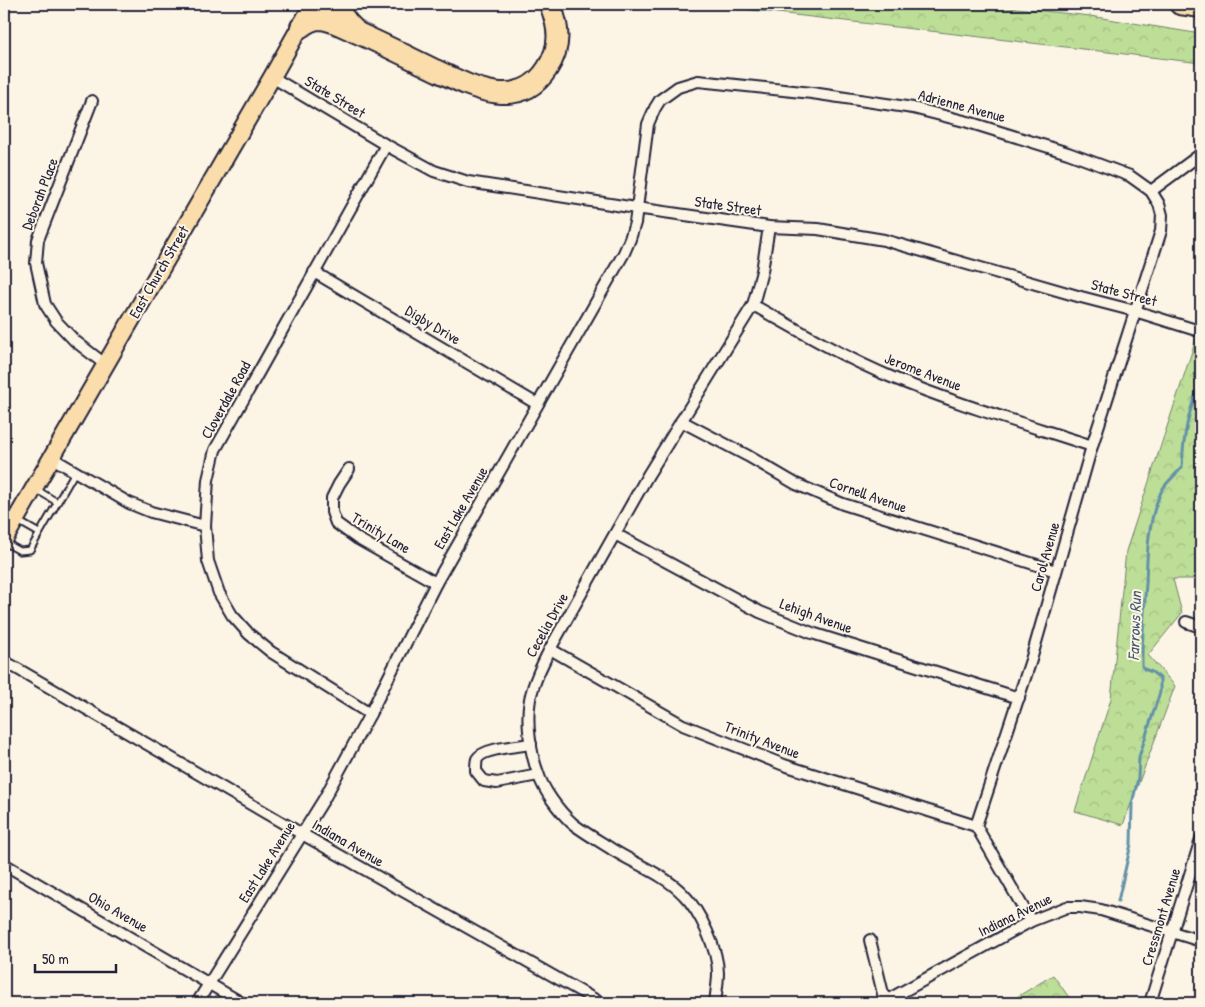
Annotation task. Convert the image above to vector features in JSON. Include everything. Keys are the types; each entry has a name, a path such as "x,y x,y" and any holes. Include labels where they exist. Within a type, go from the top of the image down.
{"highway":[{"path":"300,27 309,21 321,19 345,27 465,84 487,92 516,92 528,88 540,78 548,67 554,53 558,36 556,20 550,4"},
{"path":"1180,4 1201,7"},
{"path":"338,7 348,23 358,33"}],"main road":[{"name":"East Church Street","path":"4,541 10,516 34,488 52,458 313,4"}],"street":[{"name":"State Street","path":"272,77 386,145 434,171 468,182 769,227 818,229 884,240 1196,330"},
{"name":"East Lake Avenue","path":"197,1003 324,799 370,714 436,583 624,253 635,223 648,124 655,108 660,100 678,87 698,81 756,87"},
{"name":"Adrienne Avenue","path":"756,87 913,108 968,122 1068,153 1130,176 1150,191"},
{"name":"Deborah Place","path":"92,100 38,240 36,263 45,304 52,315 75,341 106,365"},
{"name":"Cloverdale Road","path":"370,714 271,652 249,634 232,615 219,593 208,561 205,526 208,480 215,450 386,145"},
{"path":"1150,191 1201,154"},
{"name":"Carol Avenue","path":"976,826 1031,660 1092,446 1161,231 1162,215 1159,204 1150,191"},
{"name":"Cecelia Drive","path":"715,1003 718,972 713,947 699,914 685,895 672,884 615,851 573,823 554,804 538,775 528,720 530,699 536,679 550,649 648,474 753,305 762,271 769,227"},
{"name":"Digby Drive","path":"314,272 538,404"},
{"name":"Jerome Avenue","path":"753,305 854,360 892,377 1092,446"},
{"name":"Cornell Avenue","path":"681,421 796,484 843,504 1056,571"},
{"path":"52,458 129,503 151,512 205,526"},
{"name":"Trinity Lane","path":"349,469 332,498 332,512 336,523 358,539 436,583"},
{"name":"Lehigh Avenue","path":"615,534 760,612 812,633 1019,698"},
{"path":"1186,622 1201,627"},
{"name":"Trinity Avenue","path":"550,649 683,725 784,765 976,826"},
{"name":"Indiana Avenue","path":"4,661 302,834 600,1003"},
{"path":"531,744 487,751 477,760 476,771 484,781 497,783 538,775"},
{"path":"976,826 1031,921"},
{"name":"Cressmont Avenue","path":"1150,1003 1201,839"},
{"name":"Ohio Avenue","path":"4,864 242,1003"},
{"name":"Indiana Avenue","path":"884,1002 1031,921 1067,907 1101,910 1201,941"},
{"path":"870,940 884,1002"}],"lane":[{"path":"4,541 20,551 30,550 75,472"},
{"path":"34,488 58,502"},
{"path":"10,516 40,533"}],"green space":[{"path":"701,4 979,4 1090,16 1201,34 1201,63"},
{"path":"1201,324 1201,579 1173,579 1182,613 1148,655 1175,686 1123,825 1075,811 1111,699 1126,551"},
{"path":"1053,975 1073,1003 1007,1003"}],"waterway":[{"name":"Farrows Run","path":"1118,901 1131,844 1132,804 1138,778 1139,757 1160,692 1160,678 1142,666 1149,536 1157,501 1162,490 1182,467 1187,423 1201,381"}]}
